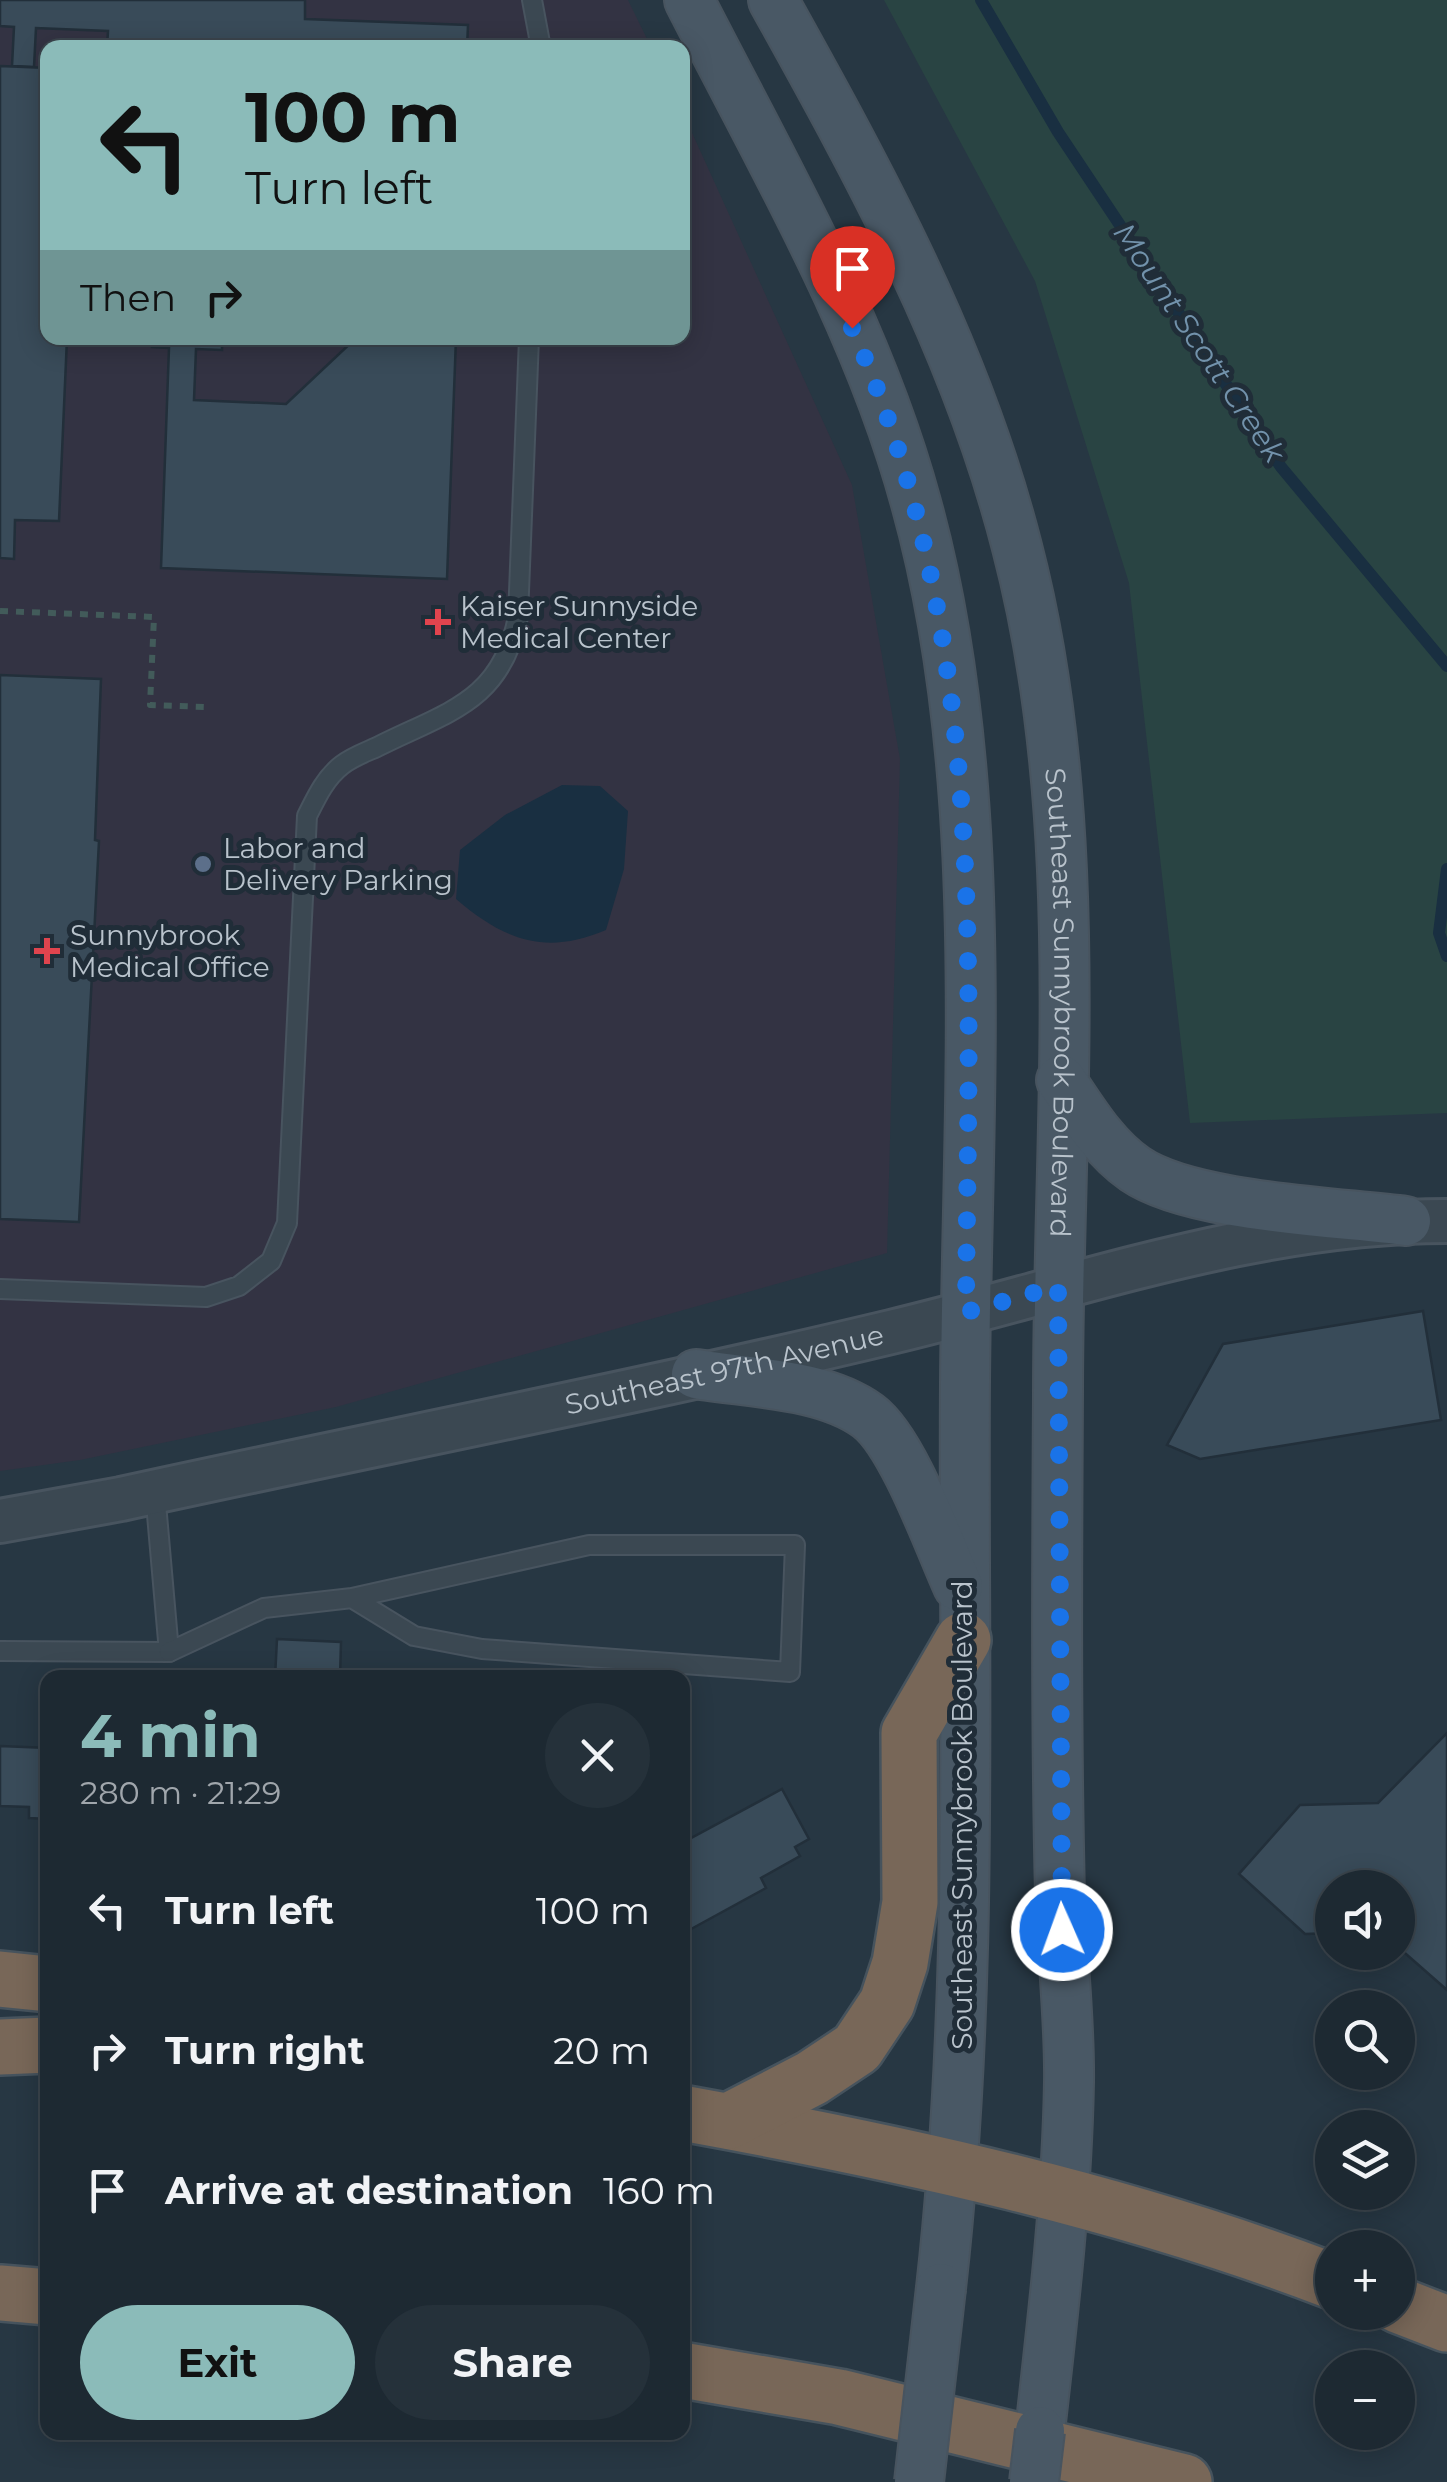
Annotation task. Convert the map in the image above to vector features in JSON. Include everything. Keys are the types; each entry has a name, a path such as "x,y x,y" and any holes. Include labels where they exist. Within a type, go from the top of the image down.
{"highway":[{"path":"706,2117 844,2057 857,2048 887,2003 900,1963 910,1902 909,1732 964,1619"},
{"path":"0,1979 40,1983"},
{"path":"0,2046 40,2045"},
{"path":"706,2117 1061,2194 1250,2250 1315,2275"},
{"path":"0,2293 40,2296"},
{"path":"1415,2312 1447,2324"},
{"path":"690,2371 839,2397 1184,2482"}],"main road":[{"name":"Southeast Sunnybrook Boulevard","path":"689,0 860,344 918,509 956,716 968,956 960,2076 918,2482"},
{"path":"740,0 797,43"},
{"name":"Southeast Sunnybrook Boulevard","path":"774,0 891,219 947,336 986,442 1018,548 1046,682 1060,796 1065,947 1058,1286 1060,1892 1069,2082 1055,2302 1034,2482"},
{"path":"1061,1080 1116,1152 1160,1182 1218,1196 1426,1221"},
{"path":"696,1374 808,1393 871,1418 908,1475 964,1619"}],"street":[{"name":"Southeast 97th Avenue","path":"0,1521 155,1492 696,1374 966,1312 1209,1248 1426,1221"}],"lane":[{"path":"532,0 540,40"},
{"path":"0,1289 206,1297 239,1286 271,1261 288,1223 306,816 342,764 467,704 490,684 512,651 518,617 530,345"},
{"path":"155,1492 169,1652"},
{"path":"0,1651 169,1652 264,1608 352,1598 589,1545 796,1545 790,1672 482,1649 414,1636 352,1598"}],"path":[{"path":"0,611 154,617 150,705 206,707"}],"shaded area":[{"name":"Kaiser Sunnyside Medical Center","path":"0,0 628,0 648,40 40,40 40,345 690,345 690,128 852,485 900,759 887,1253 336,1407 80,1460 0,1471"},
{"path":"562,785 600,786 628,811 624,869 606,930 564,942 526,940 491,925 456,899 460,850 505,815"}],"green space":[{"path":"884,0 1447,0 1447,1113 1190,1123 1129,583 1035,281"}],"building":[{"path":"0,0 305,0 305,19 468,25 467,40 107,40 108,31 36,28 34,67 12,66 14,27 0,26"},
{"path":"0,66 40,68 40,345 67,345 59,521 15,520 14,559 0,558"},
{"path":"222,345 222,350 196,349 194,400 286,404 349,345 456,345 447,579 161,568 169,348 152,347"},
{"name":"Sunnybrook Medical Office","path":"0,675 101,679 95,840 99,841 79,1222 0,1219"},
{"path":"1423,1311 1441,1420 1200,1459 1167,1445 1223,1344"},
{"path":"277,1639 341,1642 340,1670 275,1670"},
{"path":"1447,1733 1447,1990 1415,1962 1415,1870 1315,1870 1315,1934 1305,1934 1239,1874 1300,1805 1378,1803"},
{"path":"0,1746 40,1748 40,1819 29,1818 29,1807 0,1806"},
{"path":"782,1789 809,1839 795,1847 800,1856 761,1878 766,1888 690,1930 690,1839"}],"waterway":[{"name":"Mount Scott Creek","path":"981,0 1058,132 1281,467 1447,666"},
{"name":"Mount Scott Creek","path":"1447,869 1439,933 1447,956"}],"place":[{"name":"Kaiser Sunnyside Medical Center","path":"438,622"},
{"name":"Labor and Delivery Parking","path":"203,864"},
{"name":"Sunnybrook Medical Office","path":"47,951"}],"route":[{"path":"852,328 887,413 918,509 956,716 968,956 966,1312 1058,1286 1062,1930"}]}
